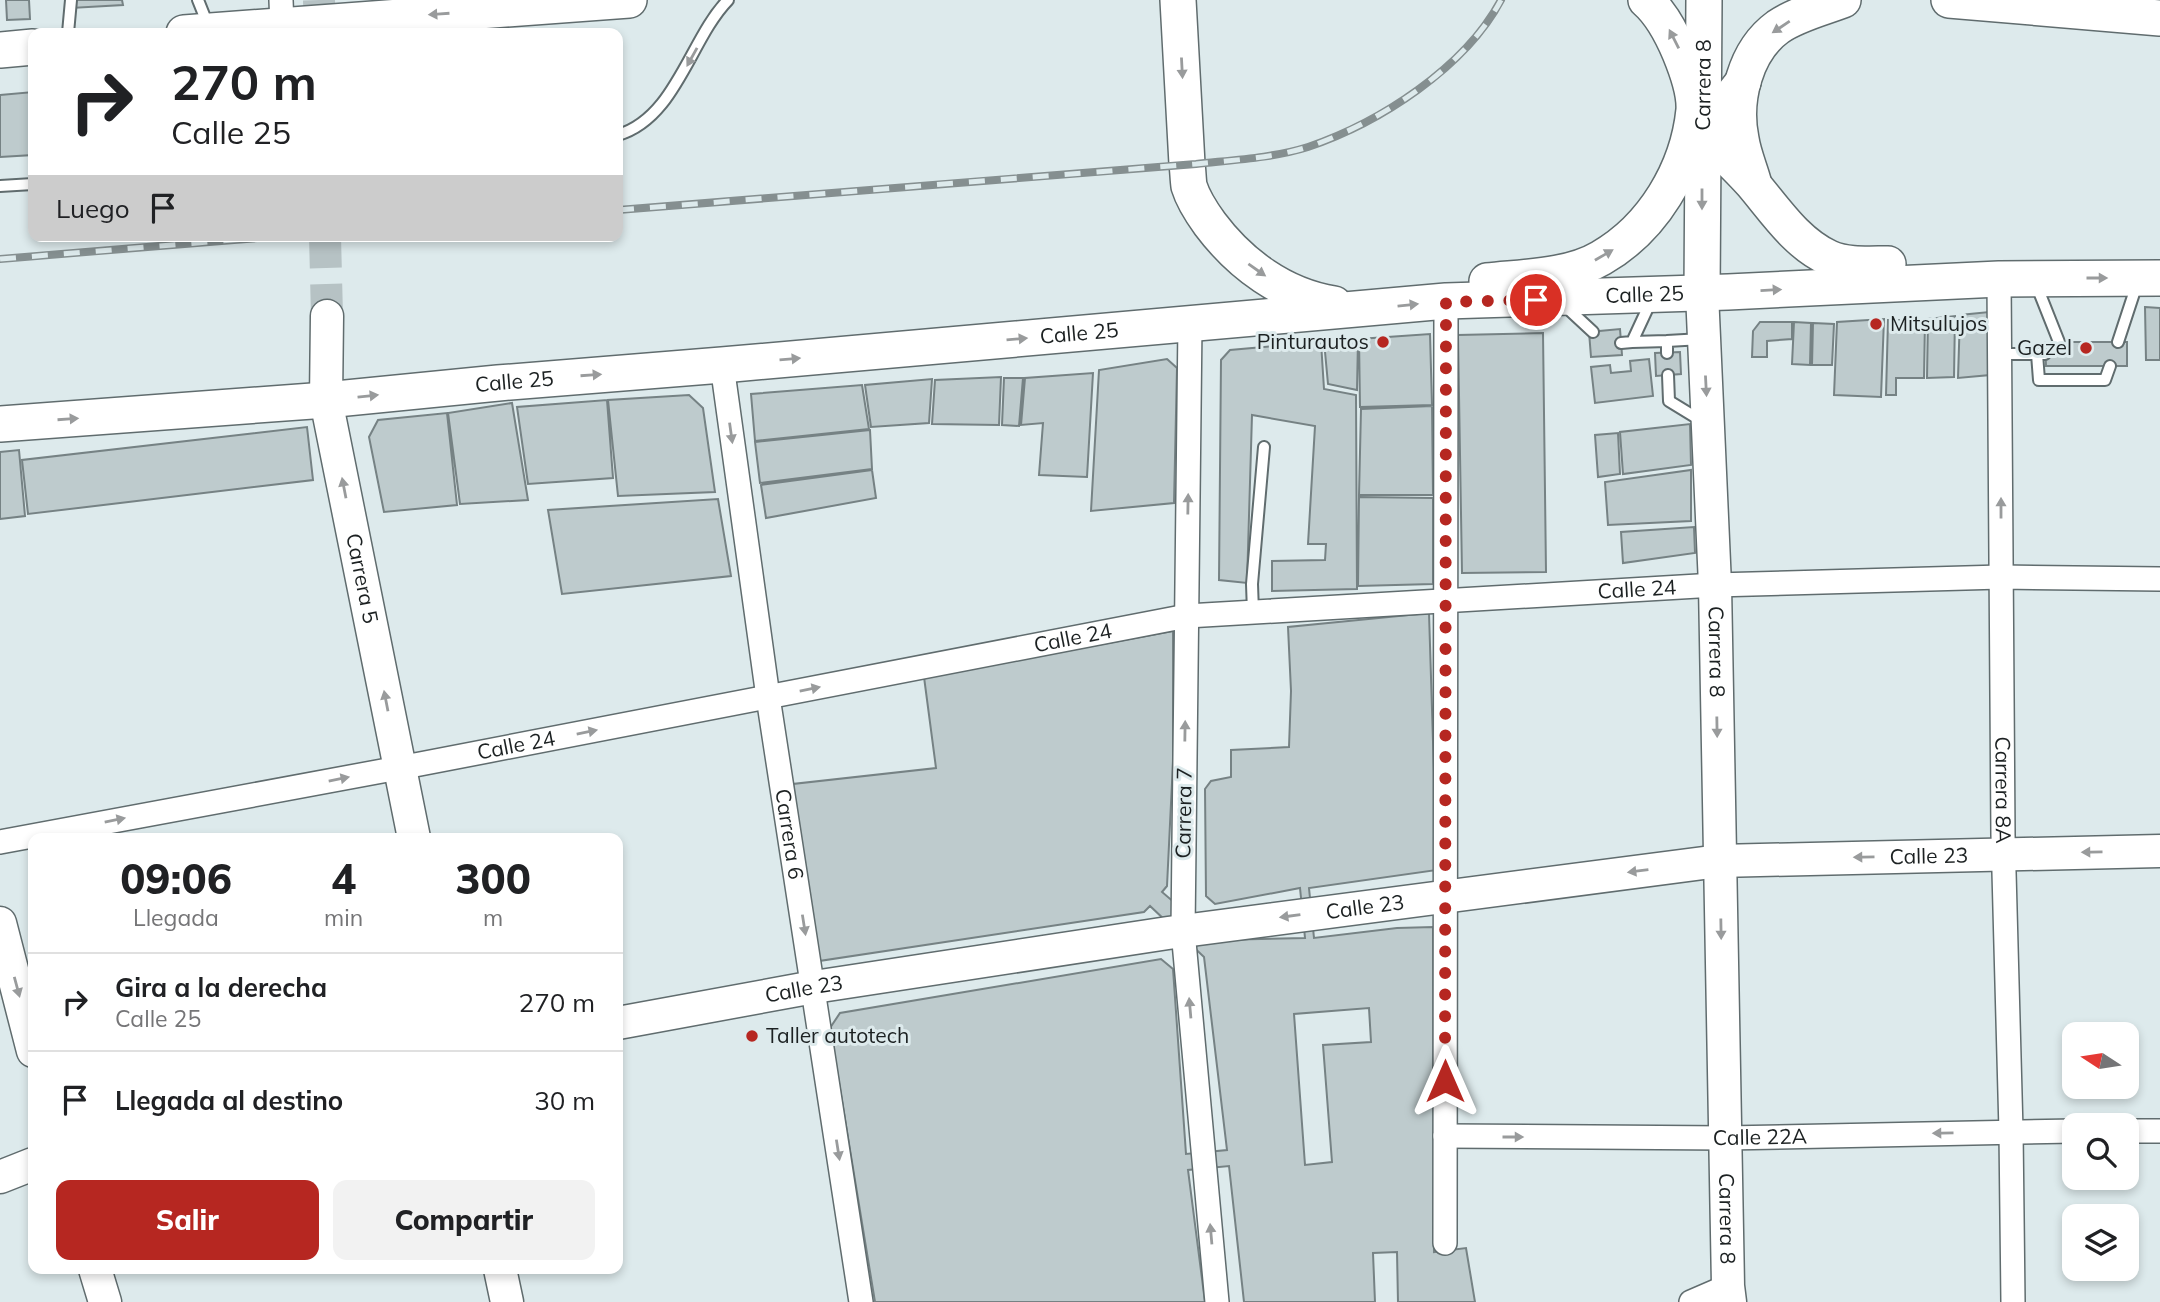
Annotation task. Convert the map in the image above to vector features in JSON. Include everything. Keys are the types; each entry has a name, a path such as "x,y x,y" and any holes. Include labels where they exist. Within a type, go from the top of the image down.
{"main road":[{"path":"198,21 282,13 629,0"},
{"path":"1178,0 1187,164 1190,188 1202,212 1226,245 1255,270 1292,292 1323,302 1370,309"},
{"path":"1446,302 1486,282 1564,271 1598,260 1629,240 1653,213 1673,181 1687,143 1694,107 1687,70 1674,38 1655,8 1646,0"},
{"name":"Carrera 8","path":"1704,0 1702,293 1715,585 1729,1294"},
{"path":"1754,184 1740,130 1739,102 1743,82 1754,55 1779,27 1843,0"},
{"path":"1949,0 2160,18"},
{"path":"0,50 28,47"},
{"path":"1743,82 1703,133 1754,184 1782,220 1829,258 1846,263 1932,266 1999,279"},
{"name":"Calle 25","path":"0,424 326,400 1446,302 1999,279 2150,277"},
{"name":"Carrera 5","path":"327,316 326,400 413,833"},
{"name":"Calle 23","path":"623,1022 814,987 1183,931 1719,861 2160,851"},
{"path":"0,923 28,1032"},
{"path":"0,1177 28,1166"},
{"path":"97,1274 105,1302"},
{"path":"501,1274 507,1302"}],"street":[{"name":"Carrera 8A","path":"1999,279 2004,853 2013,1302"},
{"path":"1445,1243 1446,302"},
{"name":"Carrera 7","path":"1190,323 1183,931 1217,1302"},
{"name":"Carrera 6","path":"722,365 768,697 861,1302"},
{"name":"Calle 24","path":"49,833 1187,616 1715,585 2001,576 2160,579"},
{"name":"Calle 24","path":"0,842 28,837"},
{"name":"Calle 22A","path":"1445,1136 1726,1138 2062,1131"},
{"path":"2139,1131 2160,1131"},
{"path":"1691,1302 1729,1294"}],"lane":[{"path":"68,28 71,0"},
{"path":"623,133 636,128 653,114 686,68 719,10 728,0"},
{"path":"0,186 28,184"},
{"path":"2118,342 2150,277"},
{"path":"2034,278 2059,342"},
{"path":"1654,293 1627,343 1667,347 1703,339"},
{"path":"1558,299 1593,332"},
{"path":"2001,354 2041,354 2039,380 2105,380 2110,366"},
{"path":"1668,375 1670,401 1707,424"},
{"path":"1253,612 1252,584 1264,447"}],"building":[{"path":"6,0 29,0 30,19 7,20"},
{"path":"71,0 122,0 123,5 71,8"},
{"path":"28,92 28,155 0,157 0,95"},
{"path":"2145,307 2160,308 2160,360 2146,360"},
{"path":"1989,312 1990,375 1958,378 1960,315"},
{"path":"1955,316 1954,377 1927,378 1928,319"},
{"path":"1884,319 1881,397 1834,395 1837,322"},
{"path":"1888,320 1925,320 1924,378 1896,378 1896,395 1886,395"},
{"path":"1760,322 1792,322 1792,339 1767,341 1767,357 1752,357 1753,331"},
{"path":"1794,322 1811,323 1810,365 1792,364"},
{"path":"1813,323 1834,324 1832,365 1812,365"},
{"path":"1620,329 1622,355 1591,357 1589,332"},
{"path":"1543,333 1546,572 1462,573 1458,335"},
{"path":"1430,334 1432,405 1360,407 1359,339"},
{"path":"1358,339 1357,390 1328,384 1324,341"},
{"path":"1321,342 1324,389 1356,395 1357,589 1272,591 1272,561 1325,560 1326,544 1308,544 1315,426 1252,415 1247,583 1219,580 1221,360 1230,350"},
{"name":"Gazel","path":"2045,342 2127,342 2127,366 2046,366"},
{"path":"1680,352 1681,374 1656,376 1655,353"},
{"path":"1167,359 1177,368 1174,503 1091,511 1099,370"},
{"path":"1649,359 1653,396 1595,403 1591,367 1610,365 1611,373 1631,371 1630,361"},
{"path":"1093,373 1087,477 1039,475 1043,423 1021,425 1025,378"},
{"path":"1001,377 999,425 932,424 935,380"},
{"path":"1004,378 1023,378 1019,426 1002,425"},
{"path":"932,379 929,423 871,427 865,385"},
{"path":"862,385 869,429 755,441 751,394"},
{"path":"689,395 703,408 715,492 618,496 608,400"},
{"path":"607,400 613,478 528,484 517,407"},
{"path":"512,403 528,500 460,504 448,413"},
{"path":"1432,406 1433,495 1359,495 1361,409"},
{"path":"447,413 457,505 384,512 369,437 378,420"},
{"path":"1690,424 1691,465 1623,474 1620,432"},
{"path":"307,427 313,480 28,514 22,460"},
{"path":"870,430 872,469 760,483 755,442"},
{"path":"1618,433 1620,474 1598,477 1595,435"},
{"path":"19,450 25,516 0,519 0,452"},
{"path":"872,470 876,498 766,518 761,485"},
{"path":"1691,470 1691,521 1608,525 1605,482"},
{"path":"1359,497 1433,498 1433,584 1358,586"},
{"path":"718,499 731,576 562,594 548,510"},
{"path":"1694,527 1695,553 1623,563 1621,532"},
{"path":"1429,613 1437,870 1309,888 1314,938 1397,928 1433,927 1434,1252 1466,1248 1475,1302 1398,1302 1397,1252 1373,1253 1375,1302 1244,1302 1229,1166 1188,1170 1205,1302 875,1302 830,1028 840,1013 1161,959 1173,969 1186,1154 1227,1150 1204,957 1150,906 1144,912 819,961 793,784 936,768 924,677 1173,631 1173,762 1167,886 1162,892 1218,940 1305,938 1300,888 1215,904 1206,896 1205,789 1211,781 1231,777 1231,750 1289,747 1291,691 1288,627","holes":["1369,1008 1371,1042 1323,1045 1332,1162 1305,1165 1294,1014"]}],"tunnel":[{"path":"319,0 320,28"},
{"path":"325,242 327,316"}],"railway":[{"path":"623,210 1196,164 1295,151 1335,137 1391,108 1418,90 1466,48 1501,0"},
{"path":"0,259 208,242"}],"place":[{"name":"Mitsulujos","path":"1876,324"},
{"name":"Pinturautos","path":"1383,342"},
{"name":"Gazel","path":"2086,348"},
{"name":"Taller autotech","path":"752,1036"}],"route":[{"path":"1445,1081 1446,302 1536,300"}]}
